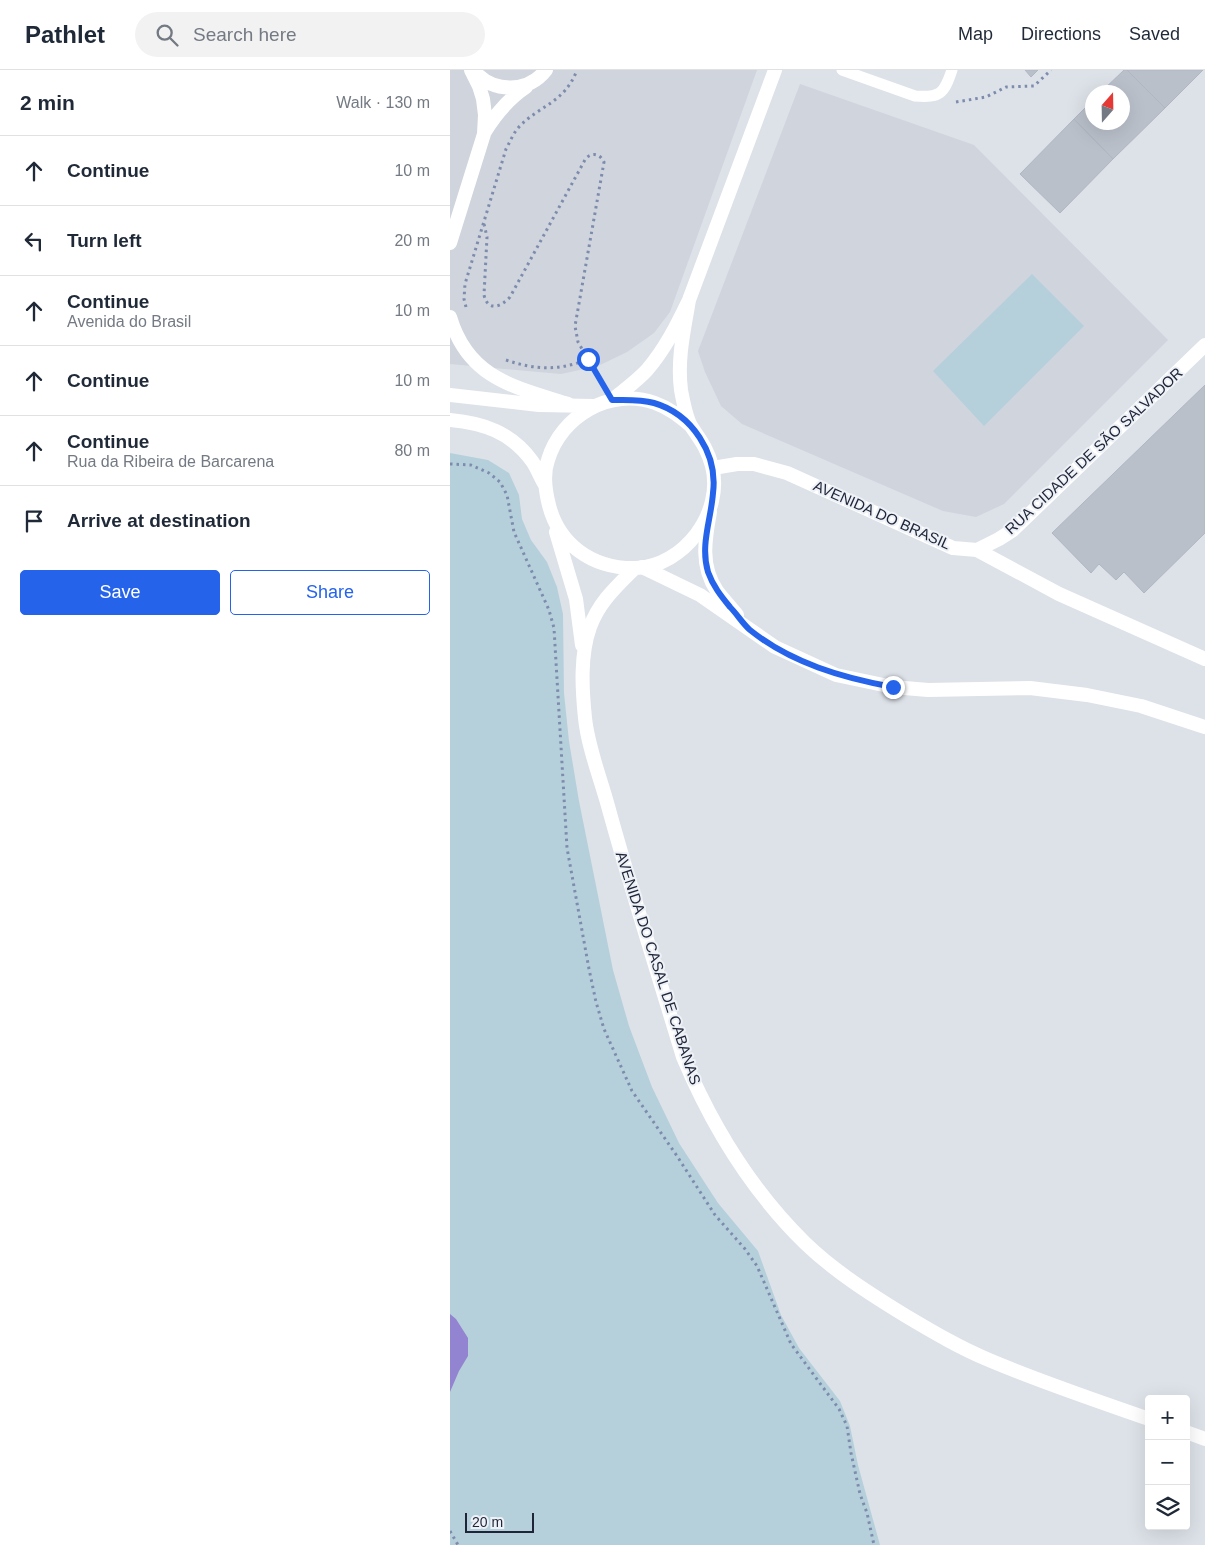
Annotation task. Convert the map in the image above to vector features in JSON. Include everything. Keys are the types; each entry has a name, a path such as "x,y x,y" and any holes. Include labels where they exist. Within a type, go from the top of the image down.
{"street":[{"path":"472,70 486,82 497,87 509,88 532,82"},
{"path":"450,243 484,134 485,115 483,99 472,70"},
{"path":"484,134 505,104 546,70"},
{"path":"690,425 679,370 680,351 690,300 775,70"},
{"path":"612,400 646,371 658,356 690,300"},
{"path":"450,317 455,333 472,360 493,377 515,387 573,405"},
{"name":"RUA CIDADE DE SÃO SALVADOR","path":"977,550 1013,530 1205,345"},
{"path":"450,395 539,405 593,406"},
{"path":"544,485 547,461 557,439 573,420 593,406 612,400 634,399 654,403 674,412 690,425 700,438 708,452 713,468 713,495 705,543 705,559 709,573 717,590 749,629"},
{"path":"450,420 473,422 499,431 515,444 532,461 544,485 551,517 560,532 571,545 586,556 610,565 639,567 660,562 677,553 692,540 703,526 710,508"},
{"name":"AVENIDA DO BRASIL","path":"713,468 737,464 754,464 787,473 953,548 977,550 1059,594 1205,658"},
{"name":"AVENIDA DO CASAL DE CABANAS","path":"551,517 576,599 584,664"},
{"path":"639,567 700,595 775,647 836,675 893,687 928,690 1030,688 1088,695 1141,706 1205,727"},
{"name":"AVENIDA DO CASAL DE CABANAS","path":"639,567 606,598 596,611 589,629 583,683 585,720 622,857 684,1057 696,1088 737,1161 760,1193 805,1243 845,1276 939,1336 988,1359 1040,1380 1145,1418"},
{"path":"1190,1433 1205,1438"}],"lane":[{"path":"842,70 915,96 936,96 944,89 952,70"}],"path":[{"path":"467,314 464,298 465,284 506,149 518,128 567,89 577,70"},
{"path":"944,89 956,102 986,96 1006,87 1034,86 1051,70"},
{"path":"484,224 487,237 484,295 486,302 490,305 498,306 510,297 586,158 590,154 596,154 601,157 604,162 575,326 578,342 612,400"},
{"path":"499,355 520,364 536,368 571,366 588,359"},
{"path":"450,1531 458,1545"}],"shaded area":[{"path":"450,70 757,70 670,312 654,333 627,352 598,366 561,374 450,364"},
{"path":"800,84 974,145 1168,340 1004,504 976,517 943,511 742,424 721,406 705,372 698,351"},
{"path":"1032,274 1084,326 984,426 933,371"},
{"path":"450,453 488,460 509,473 519,495 522,519 531,540 547,562 557,587 563,614 564,693 569,741 579,801 613,970 629,1026 652,1087 679,1143 718,1203 758,1251 781,1315 799,1348 840,1401 850,1426 858,1465 880,1545 450,1545"},
{"path":"450,1314 456,1319 468,1338 468,1356 450,1392"}],"building":[{"path":"1025,70 1038,70 1031,77"},
{"path":"1124,70 1127,70 1165,108 1113,159 1074,119 1085,108 1085,130 1130,130 1130,85 1108,85"},
{"path":"1127,70 1203,70 1165,108"},
{"path":"1074,119 1113,159 1060,213 1020,174"},
{"path":"1205,385 1205,533 1144,593 1124,572 1116,580 1099,564 1091,573 1052,533"}],"route":[{"path":"588,359 612,400 634,399 654,403 674,412 690,425 700,438 708,452 713,468 714,481 705,543 705,559 717,590 749,629 775,647 836,675 893,687"}]}
